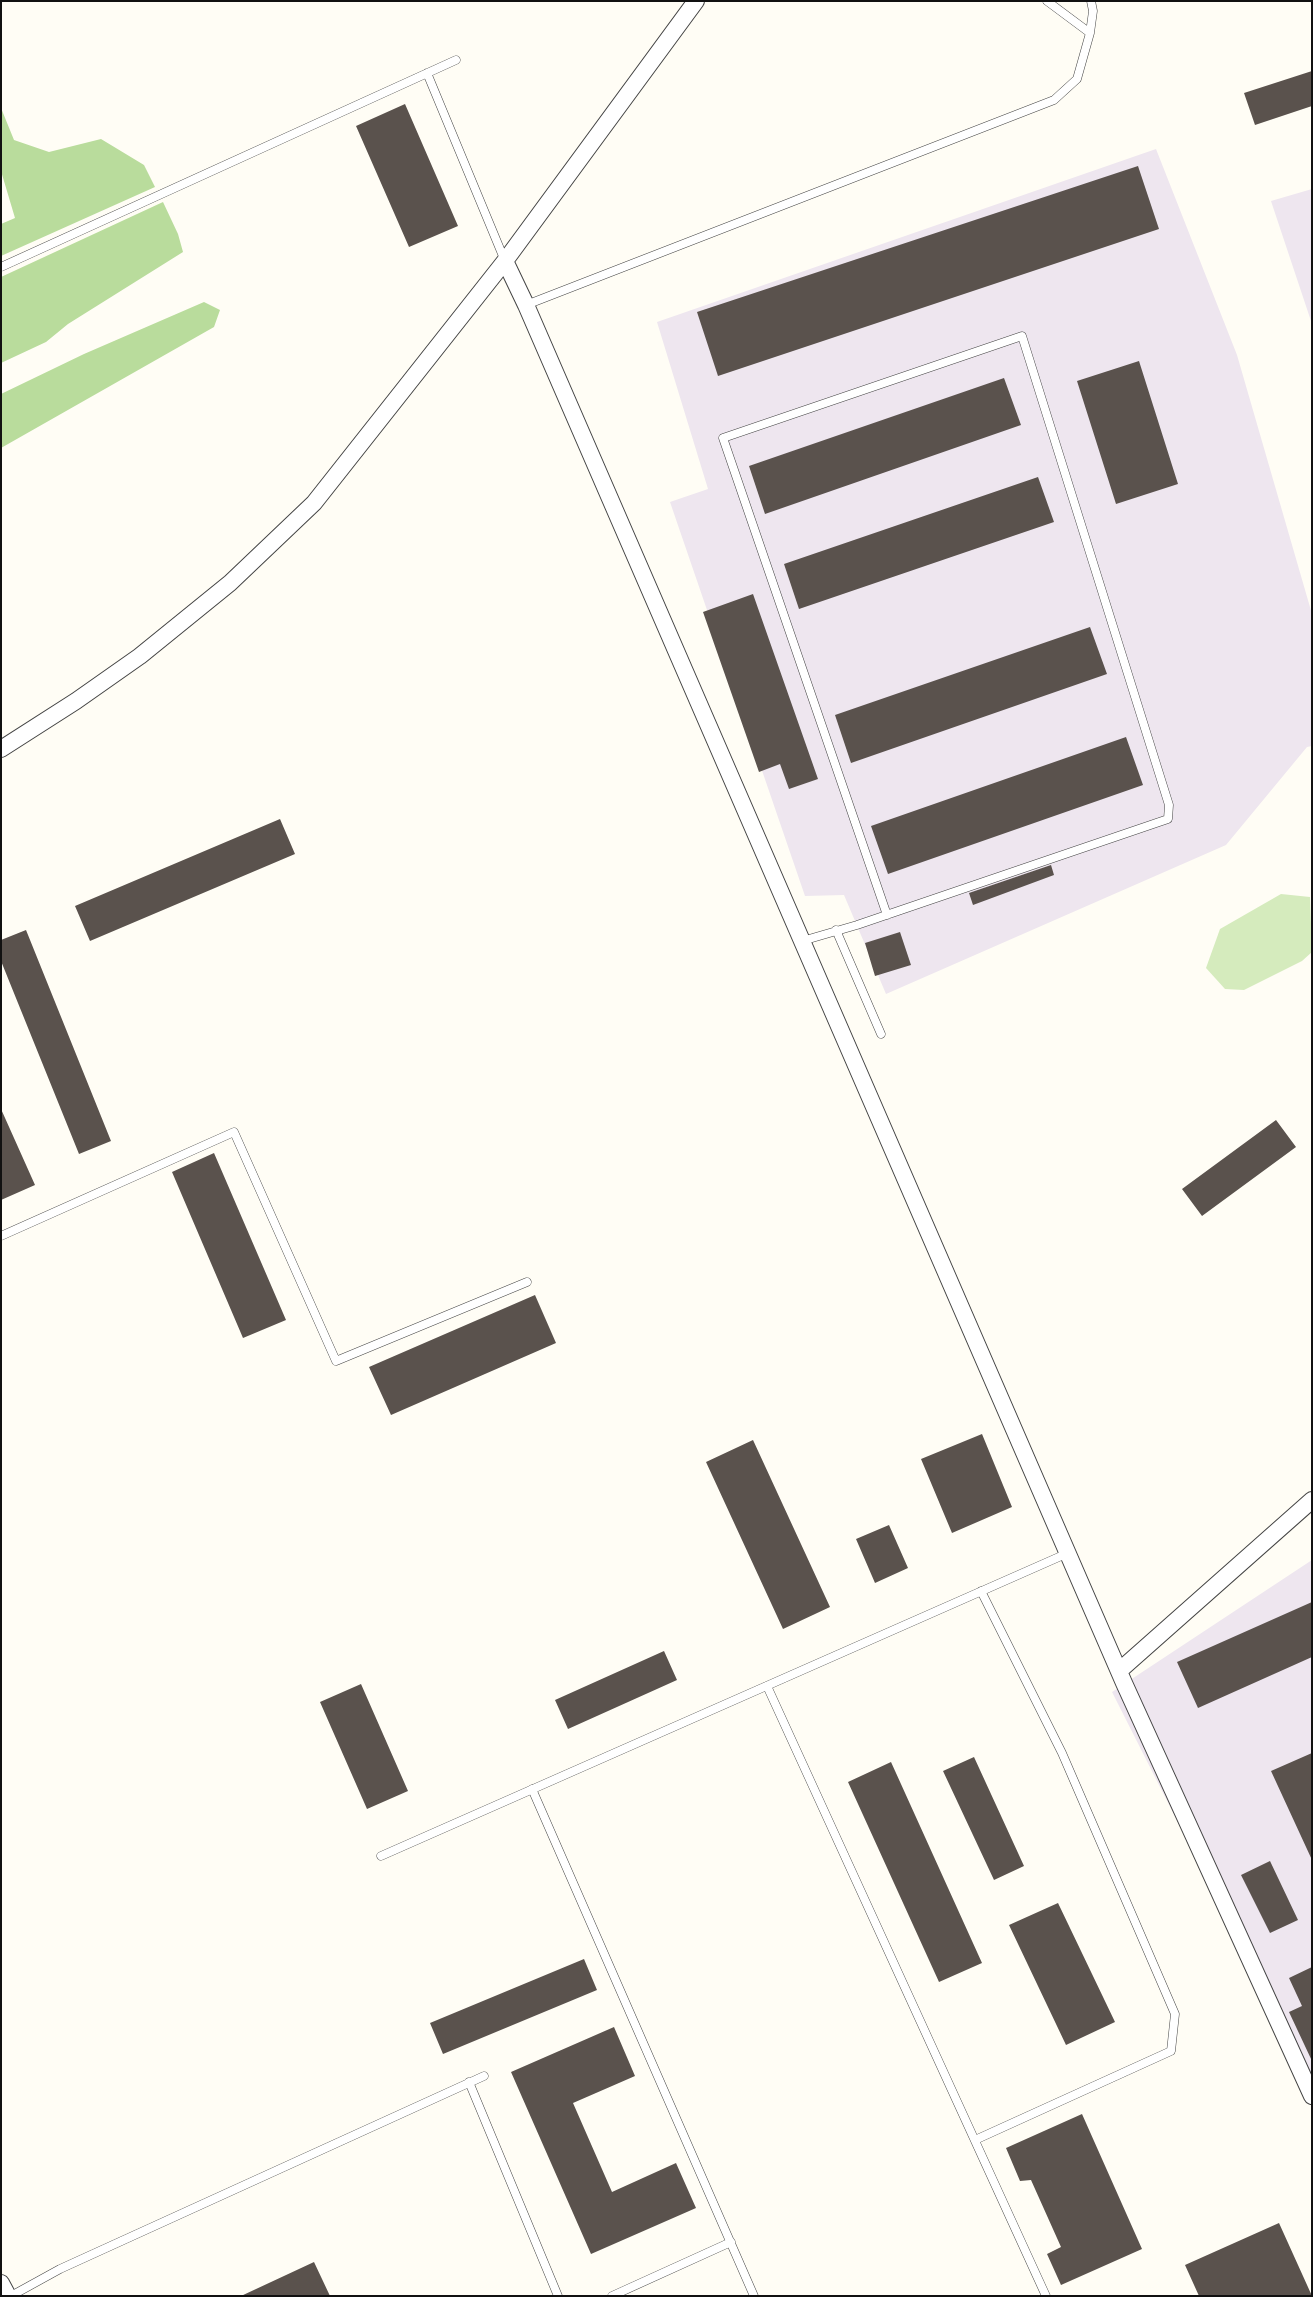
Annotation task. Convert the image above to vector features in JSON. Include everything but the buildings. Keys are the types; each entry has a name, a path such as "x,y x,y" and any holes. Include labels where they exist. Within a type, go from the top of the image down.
{"street":[{"path":"1,749 76,701 140,656 230,583 314,503 505,261 696,1"},
{"path":"505,261 526,305 1119,1671 1312,2096"},
{"path":"1119,1671 1312,1500"},
{"path":"1,2283 9,2296"}],"lane":[{"path":"1047,1 1090,33"},
{"path":"526,305 1054,100 1077,79 1094,11 1091,1"},
{"path":"1,267 456,60"},
{"path":"427,73 505,261"},
{"path":"802,941 887,914 1168,819 1169,805 1022,336 723,438 887,914"},
{"path":"836,930 881,1034"},
{"path":"1,1236 234,1132 336,1362 527,1282"},
{"path":"382,1856 1068,1553"},
{"path":"975,2140 1172,2051 1175,2014 1062,1753 981,1591"},
{"path":"767,1686 1046,2296"},
{"path":"532,1789 754,2296"},
{"path":"9,2296 60,2269 484,2076"},
{"path":"469,2082 558,2296"},
{"path":"612,2296 731,2242"}],"shaded area":[{"path":"1156,149 1237,355 1312,614 1312,746 1307,747 1226,845 886,994 844,895 805,896 670,502 708,489 657,322"},
{"path":"1312,189 1312,324 1271,201"},
{"path":"1312,1560 1312,2088 1112,1692"}],"green space":[{"path":"1,108 14,140 49,152 101,139 144,165 155,187 1,256 1,224 15,218 1,171"},
{"path":"163,202 178,234 183,252 68,324 46,342 1,363 1,277"},
{"path":"204,302 220,310 214,327 1,448 1,394 84,354"},
{"path":"1281,894 1310,897 1312,952 1302,961 1244,990 1225,989 1206,968 1220,929"}]}
